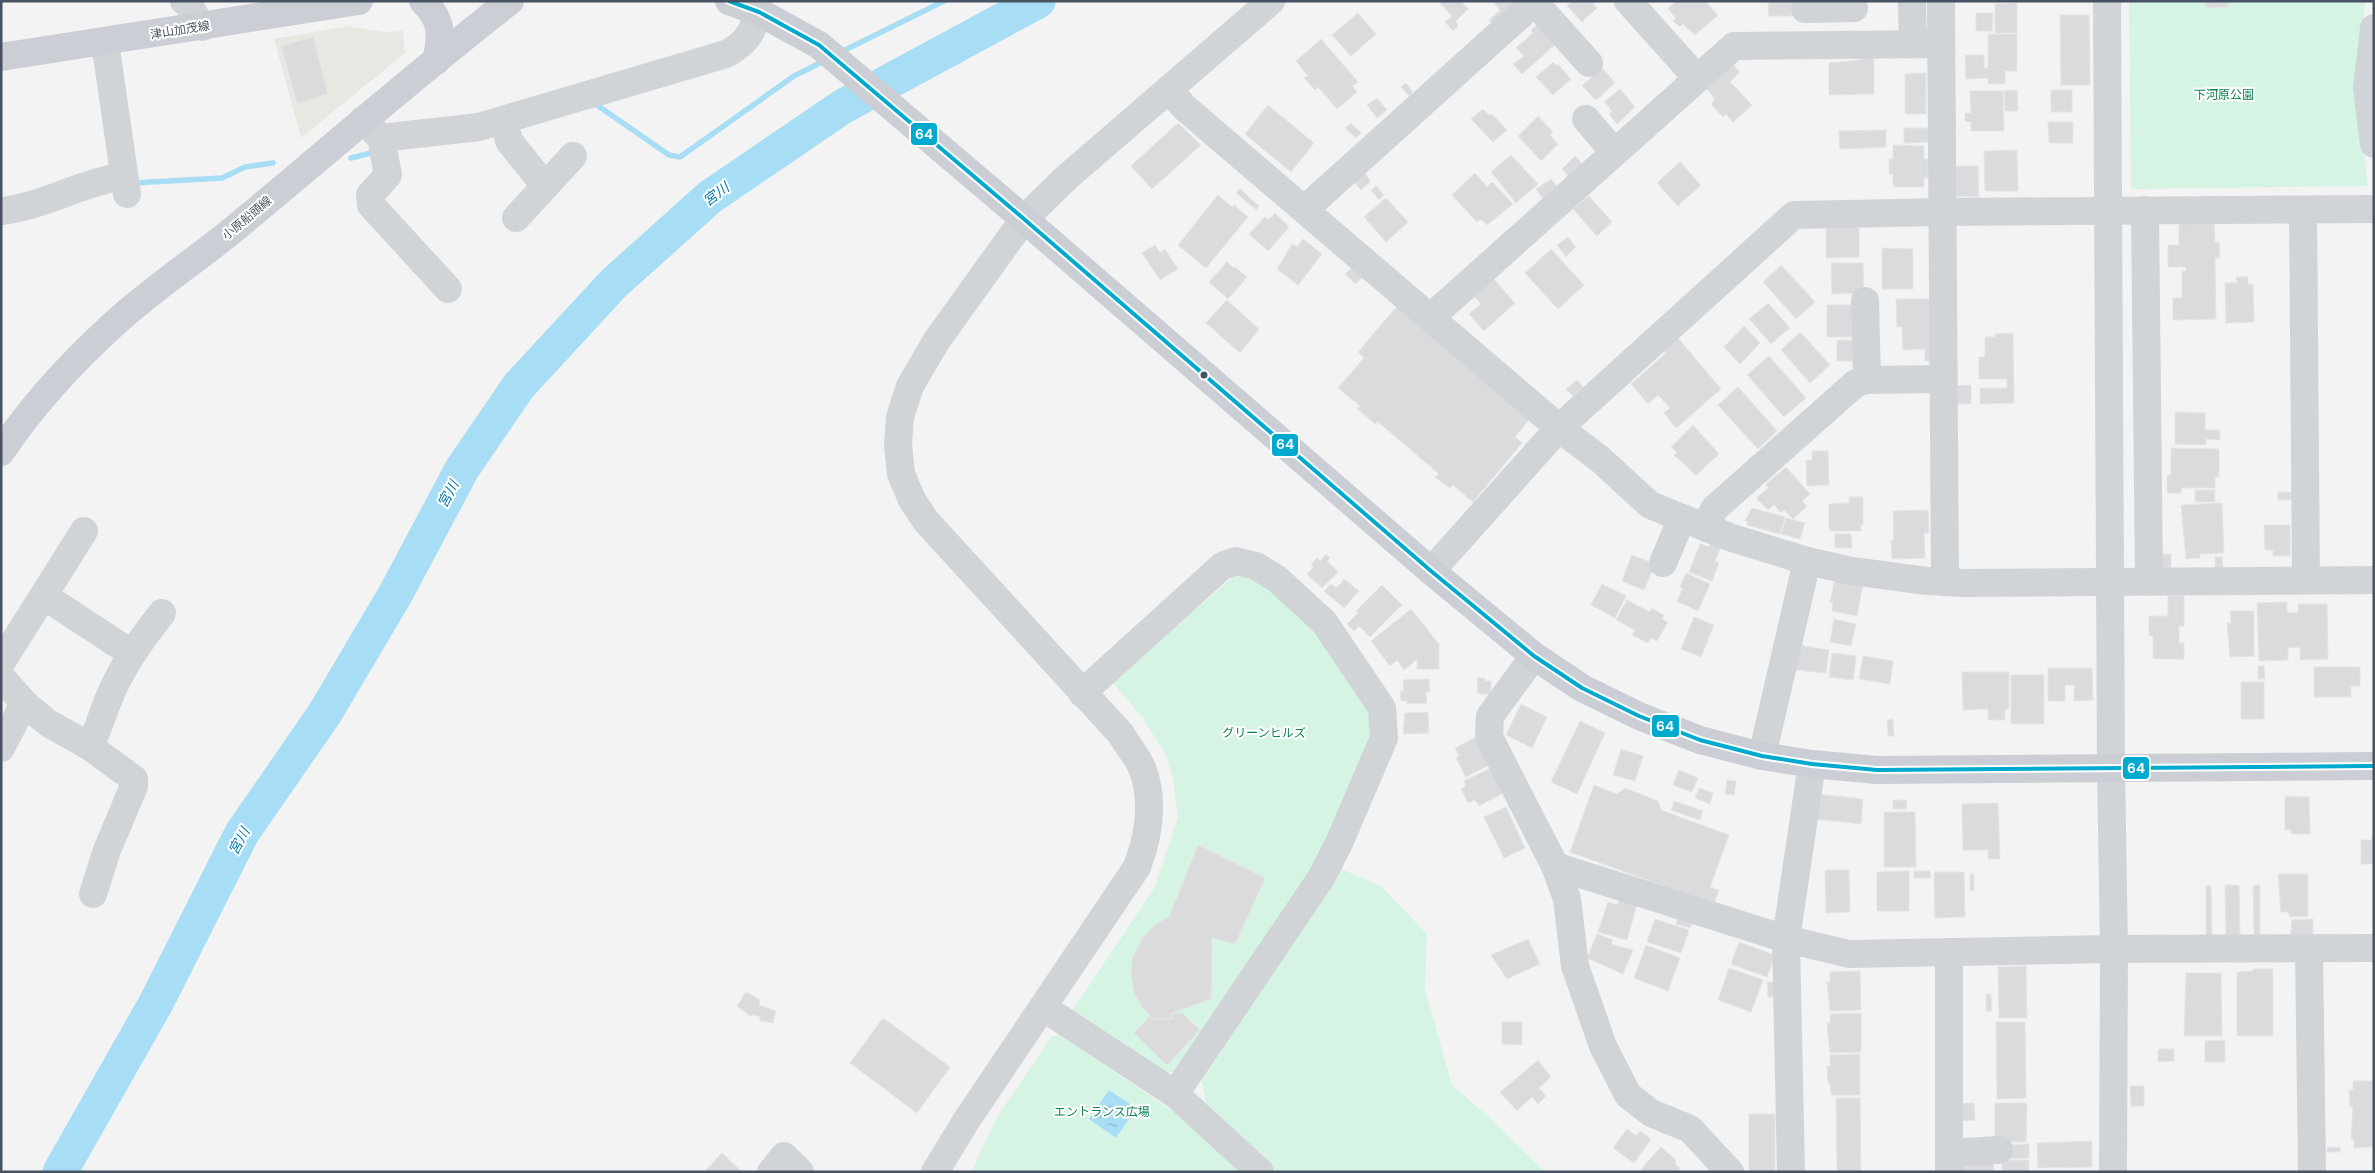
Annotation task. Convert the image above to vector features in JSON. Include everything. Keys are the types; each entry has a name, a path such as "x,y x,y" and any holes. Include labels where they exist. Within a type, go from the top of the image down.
{"main road":[{"name":"津山加茂線","path":"1,58 202,27 271,8 359,1"},
{"path":"423,1 431,9 437,20 441,40 436,61"},
{"name":"小原船頭線","path":"1,452 18,427 51,386 116,322 233,230 372,129 436,61 510,1"},
{"path":"729,1 761,6 818,45 1024,219 1431,571 1534,656 1582,688 1639,716 1700,740 1762,756 1812,764 1877,770 2374,766"}],"street":[{"path":"184,1 188,4 202,27"},
{"path":"935,1172 966,1121 1044,1008 1137,867 1146,841 1149,816 1148,792 1141,767 1121,734 926,521 912,500 901,474 898,446 900,417 910,386 937,340 1024,219 1066,178 1271,1"},
{"path":"1628,1 1697,78"},
{"path":"1912,1 1913,44"},
{"path":"1941,1 1945,582"},
{"path":"2106,1 2114,949 2113,1172"},
{"path":"1305,209 1536,2 1589,63"},
{"path":"1805,9 1854,5 1854,45"},
{"path":"448,288 371,205 370,195 388,175 372,129 444,133 504,121 596,91 726,54 741,46 751,33 761,6"},
{"path":"2374,28 2367,88 2374,144"},
{"path":"1,211 108,179 126,185 105,42"},
{"path":"1431,317 1734,46 1941,44"},
{"path":"1169,90 1184,107 1431,317 1558,428 1601,460 1650,505 1706,528 1807,561 1852,571 1945,582 2374,580"},
{"path":"1586,119 1614,152"},
{"path":"504,121 513,147 545,186"},
{"path":"516,218 573,156"},
{"path":"1431,571 1558,428 1794,215 2108,210 2374,209"},
{"path":"2145,210 2148,580"},
{"path":"2303,210 2306,580"},
{"path":"1865,301 1867,380"},
{"path":"1706,528 1714,509 1856,383 1867,380 1944,378"},
{"path":"1663,563 1682,518"},
{"path":"1,662 84,531"},
{"path":"1082,693 1222,566 1236,561 1256,566 1277,579 1324,622 1382,708 1384,738 1339,843 1321,878 1175,1094"},
{"path":"1762,756 1807,561"},
{"path":"44,596 131,654"},
{"path":"89,746 97,734 107,703 131,654 162,613"},
{"path":"1534,656 1490,716 1489,737 1554,866 1567,899 1575,966 1603,1046 1628,1095 1650,1113 1690,1129 1730,1172"},
{"path":"1,678 26,705 48,723 89,746 134,779 134,786 107,850 93,894"},
{"path":"1,748 20,711 26,705"},
{"path":"1791,1172 1786,939 1812,764"},
{"path":"1554,866 1786,939 1849,954 2114,949 2310,950 2374,948"},
{"path":"2310,950 2312,1172"},
{"path":"1949,952 1949,1162 1999,1150"},
{"path":"1044,1008 1175,1094 1260,1172"},
{"path":"771,1172 784,1156 800,1172"}],"shaded area":[{"path":"348,26 383,32 403,31 405,53 301,138 274,39"}],"green space":[{"name":"下河原公園","path":"2129,1 2365,1 2356,89 2368,186 2131,189"},
{"name":"グリーンヒルズ","path":"1241,570 1269,588 1312,626 1370,711 1372,731 1333,844 1184,1071 1163,1073 1072,1011 1155,887 1178,818 1173,779 1165,753 1142,717 1111,681"},
{"path":"1339,868 1381,886 1427,934 1425,989 1452,1085 1490,1118 1545,1172 1277,1172 1206,1103 1201,1078"},
{"name":"エントランス広場","path":"1060,1035 1184,1119 1242,1172 971,1172 997,1117 1052,1036"}],"water":[{"path":"1109,1090 1136,1108 1116,1138 1089,1119"}],"building":[{"path":"1438,1 1461,1 1468,9 1456,21 1458,26 1453,31 1445,22 1452,16"},
{"path":"1493,1 1513,1 1517,6 1494,26 1489,20 1500,10"},
{"path":"1571,1 1596,1 1593,4 1597,8 1582,22 1567,6"},
{"path":"1676,1 1705,1 1718,15 1695,35 1683,24 1680,27 1673,21 1676,18 1668,9"},
{"path":"1768,1 1796,1 1792,10 1792,16 1769,16"},
{"path":"2206,1 2228,1 2228,7 2206,8"},
{"path":"2017,3 2017,33 1995,33 1995,4"},
{"path":"1358,13 1376,34 1351,56 1332,35"},
{"path":"1976,13 1993,13 1992,31 1976,31"},
{"path":"2060,15 2089,15 2090,85 2061,85"},
{"path":"1540,22 1558,42 1522,74 1513,64 1524,56 1516,48 1533,33 1531,30"},
{"path":"1988,34 2017,34 2017,71 2005,71 2005,84 1988,84 1988,78 1966,79 1965,55 1984,55 1984,68 1988,68"},
{"path":"313,37 328,94 297,103 281,46"},
{"path":"1321,39 1358,82 1352,86 1357,92 1337,109 1318,87 1315,90 1304,78 1308,76 1296,61"},
{"path":"1861,56 1874,56 1874,94 1829,95 1829,63 1861,60"},
{"path":"1553,62 1556,66 1558,64 1571,79 1553,95 1536,77"},
{"path":"1731,62 1740,72 1730,82 1752,105 1733,122 1726,114 1723,117 1711,104 1715,99 1707,89 1723,74 1721,72"},
{"path":"1602,68 1615,83 1596,100 1582,86"},
{"path":"1926,73 1926,114 1905,114 1905,74"},
{"path":"1406,83 1413,92 1409,96 1401,87"},
{"path":"1620,89 1635,107 1617,124 1609,114 1612,111 1604,102"},
{"path":"2017,90 2018,111 2005,111 2004,91"},
{"path":"2051,90 2072,90 2072,112 2051,112"},
{"path":"1970,91 2003,91 2004,131 1971,131 1971,122 1965,121 1965,113 1971,113"},
{"path":"1377,98 1387,110 1377,118 1367,105"},
{"path":"1268,105 1314,143 1291,172 1245,134"},
{"path":"1483,109 1489,115 1492,114 1507,130 1493,142 1471,119"},
{"path":"1538,116 1553,132 1550,135 1558,144 1541,161 1518,136"},
{"path":"2048,122 2073,122 2073,143 2049,143"},
{"path":"1178,123 1201,145 1152,189 1131,166"},
{"path":"1351,123 1361,133 1356,138 1345,128"},
{"path":"1904,128 1929,128 1930,142 1904,143"},
{"path":"1886,130 1886,147 1840,149 1839,131"},
{"path":"1893,145 1924,146 1924,159 1928,159 1928,178 1924,178 1924,187 1893,187 1893,174 1889,174 1889,159 1893,159"},
{"path":"2017,150 2018,191 1985,191 1984,151"},
{"path":"1511,155 1538,184 1516,203 1491,172"},
{"path":"1575,156 1584,166 1570,178 1562,169"},
{"path":"1680,162 1701,185 1678,206 1657,183"},
{"path":"1955,166 1978,166 1979,197 1955,196"},
{"path":"1363,171 1371,181 1361,190 1353,180"},
{"path":"1475,173 1487,187 1492,182 1513,204 1487,225 1481,219 1477,222 1452,195"},
{"path":"1551,179 1559,189 1544,200 1536,189"},
{"path":"1376,186 1384,195 1379,200 1371,190"},
{"path":"1240,189 1259,206 1256,210 1236,193"},
{"path":"1218,195 1248,217 1206,268 1178,245"},
{"path":"1589,196 1612,222 1597,236 1573,209"},
{"path":"1386,198 1408,222 1386,242 1364,217"},
{"path":"1275,213 1289,227 1268,251 1249,234 1265,217 1268,220"},
{"path":"2179,221 2214,221 2215,242 2219,242 2220,258 2215,258 2216,319 2173,320 2173,298 2182,298 2182,271 2186,271 2186,267 2168,267 2168,245 2179,245"},
{"path":"1826,226 1859,226 1859,257 1826,258"},
{"path":"1568,237 1576,247 1566,257 1557,245"},
{"path":"1303,239 1322,254 1298,285 1277,269 1292,244 1297,247"},
{"path":"1155,245 1160,253 1165,249 1178,269 1160,280 1142,253"},
{"path":"1882,248 1913,249 1913,289 1882,289"},
{"path":"1551,249 1584,285 1558,309 1525,273"},
{"path":"1227,262 1247,277 1228,299 1209,282"},
{"path":"1831,263 1863,263 1864,293 1832,294"},
{"path":"1781,265 1815,302 1796,319 1763,282"},
{"path":"1351,268 1362,277 1356,284 1345,274"},
{"path":"1492,277 1515,303 1484,331 1469,314 1481,304 1473,295"},
{"path":"2236,277 2248,277 2248,284 2253,284 2254,322 2226,323 2225,283 2237,283"},
{"path":"1896,299 1930,299 1932,361 1925,361 1925,349 1903,350 1902,327 1897,327"},
{"path":"1227,300 1259,329 1240,353 1206,323"},
{"path":"1768,303 1790,328 1771,344 1749,319"},
{"path":"1399,304 1531,417 1515,437 1522,443 1473,502 1453,485 1450,488 1435,477 1439,474 1377,421 1376,425 1357,408 1360,406 1338,388 1364,358 1358,352"},
{"path":"1827,305 1852,305 1853,337 1827,337"},
{"path":"1744,326 1760,343 1740,364 1724,347"},
{"path":"1800,332 1830,365 1810,383 1781,350"},
{"path":"1674,333 1721,389 1676,428 1664,413 1670,408 1658,395 1648,404 1631,384 1666,353 1660,346"},
{"path":"2013,333 2014,403 1980,404 1980,388 2007,388 2007,379 1979,379 1979,357 1985,357 1985,337 1995,337 1995,334"},
{"path":"1837,340 1856,340 1856,361 1837,361"},
{"path":"1769,356 1806,398 1784,417 1747,375"},
{"path":"1577,380 1583,387 1573,396 1566,389"},
{"path":"1971,385 1971,404 1954,404 1954,386"},
{"path":"1738,387 1777,431 1758,449 1718,405"},
{"path":"2175,412 2205,413 2205,430 2220,430 2220,440 2206,439 2206,445 2175,444"},
{"path":"1693,425 1719,454 1696,475 1674,455 1677,453 1671,447"},
{"path":"2171,448 2219,449 2219,477 2215,477 2215,488 2182,488 2181,493 2167,493 2167,476 2171,475"},
{"path":"1812,451 1828,451 1829,485 1807,486 1806,460 1812,460"},
{"path":"1786,467 1810,494 1802,501 1807,506 1793,519 1784,510 1781,513 1774,505 1768,510 1756,498 1768,488 1766,484"},
{"path":"2195,490 2215,490 2215,502 2195,502"},
{"path":"2278,492 2294,492 2294,500 2278,500"},
{"path":"1849,497 1863,497 1863,525 1861,525 1861,531 1829,531 1829,504 1849,503"},
{"path":"2222,503 2224,553 2200,554 2200,558 2186,559 2181,505"},
{"path":"1752,508 1785,517 1780,534 1747,525 1748,522 1745,521"},
{"path":"1928,510 1929,533 1924,533 1925,558 1892,559 1891,540 1894,540 1893,511"},
{"path":"1786,518 1805,523 1800,539 1781,534"},
{"path":"2264,525 2290,525 2290,556 2273,556 2273,550 2265,550"},
{"path":"1835,534 1851,534 1852,548 1835,548"},
{"path":"1711,541 1722,545 1715,561 1719,563 1712,581 1689,572 1700,544 1709,547"},
{"path":"1326,554 1330,558 1327,561 1338,572 1322,588 1307,574 1314,567 1311,565 1317,558 1320,561"},
{"path":"2157,554 2171,554 2171,568 2157,568"},
{"path":"1632,555 1655,564 1644,590 1622,581"},
{"path":"2215,557 2222,557 2223,571 2215,572"},
{"path":"1686,573 1710,584 1698,611 1677,601 1683,588 1680,587"},
{"path":"1835,578 1863,584 1857,616 1832,611 1833,603 1830,602"},
{"path":"1344,579 1359,591 1344,608 1324,591 1331,584 1337,588"},
{"path":"1602,584 1626,596 1615,618 1591,605"},
{"path":"1382,585 1402,605 1370,637 1359,626 1354,631 1347,624 1358,613 1356,611"},
{"path":"2168,596 2184,596 2184,626 2179,626 2179,643 2184,643 2184,659 2153,659 2153,636 2149,636 2149,616 2168,616"},
{"path":"1627,600 1650,612 1652,608 1664,615 1662,619 1668,622 1657,641 1651,638 1648,643 1632,635 1635,630 1616,620"},
{"path":"2287,602 2287,613 2298,612 2298,604 2327,604 2328,659 2300,660 2300,647 2288,648 2288,660 2259,661 2257,603"},
{"path":"1411,609 1439,644 1439,669 1417,669 1417,659 1404,670 1397,660 1390,666 1371,641"},
{"path":"2230,611 2254,611 2254,656 2230,657 2227,623 2231,623"},
{"path":"1694,617 1714,625 1701,657 1681,649"},
{"path":"1834,619 1856,624 1851,646 1830,642"},
{"path":"1799,645 1829,650 1826,673 1795,670"},
{"path":"1832,653 1856,656 1853,680 1829,677"},
{"path":"1863,656 1893,661 1890,684 1859,679"},
{"path":"2258,666 2264,666 2265,679 2258,679"},
{"path":"2314,667 2360,667 2360,686 2351,686 2351,697 2314,697"},
{"path":"2048,668 2092,668 2093,700 2074,701 2074,685 2065,685 2065,701 2048,701"},
{"path":"1962,672 2009,672 2009,709 2005,709 2005,720 1988,720 1988,709 1963,710"},
{"path":"2011,675 2044,675 2044,724 2011,724"},
{"path":"1477,678 1485,678 1485,681 1491,681 1491,694 1478,694"},
{"path":"1429,679 1430,692 1426,692 1427,703 1407,704 1407,701 1401,701 1400,692 1404,691 1403,680"},
{"path":"2241,682 2264,682 2264,719 2241,719"},
{"path":"1521,704 1547,717 1532,748 1506,735"},
{"path":"1428,712 1429,733 1403,734 1405,713"},
{"path":"1893,719 1894,736 1888,736 1887,720"},
{"path":"1580,721 1605,733 1577,794 1551,782"},
{"path":"1476,737 1491,764 1466,777 1456,758 1459,756 1455,748"},
{"path":"1621,749 1643,756 1635,781 1613,775"},
{"path":"1491,768 1503,793 1479,806 1475,800 1468,803 1461,789 1466,786 1464,781"},
{"path":"1679,770 1698,778 1692,792 1673,785"},
{"path":"1727,780 1736,781 1734,795 1725,794"},
{"path":"1594,785 1617,794 1625,788 1658,801 1661,810 1729,835 1710,887 1719,890 1714,904 1570,852"},
{"path":"1699,788 1713,793 1710,804 1695,798"},
{"path":"1817,794 1863,799 1861,824 1814,819"},
{"path":"2285,796 2309,797 2310,834 2291,834 2291,830 2285,830"},
{"path":"1893,800 1907,800 1906,809 1893,809"},
{"path":"1674,801 1703,811 1700,820 1671,810"},
{"path":"1998,803 2000,859 1988,859 1988,850 1963,850 1962,804"},
{"path":"1506,807 1525,848 1504,858 1484,817"},
{"path":"1884,812 1915,812 1916,867 1884,867"},
{"path":"2372,835 2374,835 2374,864 2361,864 2361,840 2371,840"},
{"path":"1198,845 1265,878 1235,944 1212,938 1211,999 1172,1013 1172,1019 1153,1019 1142,1007 1134,992 1131,976 1132,959 1143,937 1155,925 1169,917"},
{"path":"1825,870 1849,870 1850,912 1826,913"},
{"path":"1909,871 1909,911 1877,911 1877,872"},
{"path":"1914,871 1930,871 1931,878 1914,878"},
{"path":"1934,872 1964,872 1965,917 1935,918"},
{"path":"1970,874 1974,874 1974,890 1970,891"},
{"path":"2278,874 2308,874 2308,916 2290,917 2288,912 2281,912"},
{"path":"2225,885 2239,885 2240,937 2226,937"},
{"path":"2253,885 2260,885 2260,936 2254,936"},
{"path":"2206,886 2211,886 2212,937 2206,937"},
{"path":"1620,899 1637,904 1627,940 1598,932 1608,902 1617,905"},
{"path":"1678,918 1692,923 1690,928 1676,924"},
{"path":"1655,919 1689,930 1681,953 1647,942"},
{"path":"2313,919 2313,938 2290,938 2292,920"},
{"path":"1597,934 1613,940 1611,944 1633,950 1623,974 1587,958"},
{"path":"1528,939 1540,964 1507,979 1491,955"},
{"path":"1739,942 1775,955 1767,977 1731,964"},
{"path":"1646,945 1680,958 1668,991 1634,978"},
{"path":"2026,966 2027,1018 1999,1018 1998,967"},
{"path":"1729,968 1763,980 1751,1012 1718,1000"},
{"path":"2253,969 2273,969 2273,1036 2237,1036 2237,972 2253,971"},
{"path":"1860,971 1861,1010 1830,1011 1827,982 1830,982 1830,972"},
{"path":"2186,973 2221,973 2222,1036 2184,1036"},
{"path":"1767,982 1773,982 1774,997 1768,997"},
{"path":"746,992 760,1000 759,1005 776,1011 773,1023 760,1021 760,1017 750,1016 737,1006"},
{"path":"1986,994 1991,994 1992,1011 1986,1011"},
{"path":"1172,1013 1182,1013 1200,1030 1167,1065 1134,1033 1150,1016 1153,1019 1172,1019"},
{"path":"1861,1013 1861,1052 1830,1053 1827,1023 1830,1023 1830,1014"},
{"path":"883,1018 950,1067 917,1113 850,1063"},
{"path":"1502,1022 1522,1022 1522,1045 1502,1044"},
{"path":"1996,1022 2025,1022 2026,1098 1997,1099"},
{"path":"2225,1040 2225,1062 2205,1062 2205,1041"},
{"path":"2158,1049 2174,1049 2174,1061 2158,1062"},
{"path":"1860,1054 1860,1095 1831,1095 1827,1066 1830,1066 1830,1055"},
{"path":"1538,1060 1551,1077 1539,1088 1546,1096 1538,1104 1532,1097 1517,1111 1500,1092"},
{"path":"2353,1081 2374,1081 2374,1147 2354,1148 2354,1140 2351,1140 2353,1107 2350,1107 2349,1090 2353,1090"},
{"path":"2130,1086 2144,1086 2144,1106 2131,1106"},
{"path":"1836,1098 1860,1098 1861,1172 1837,1172"},
{"path":"1961,1103 1974,1103 1975,1120 1961,1121"},
{"path":"1995,1103 2027,1103 2026,1142 1995,1142"},
{"path":"1749,1114 1775,1114 1775,1172 1749,1172"},
{"path":"1627,1129 1636,1136 1640,1131 1651,1139 1634,1163 1613,1148"},
{"path":"2092,1141 2092,1167 2038,1168 2037,1143"},
{"path":"2029,1144 2029,1158 2002,1159 2001,1145"},
{"path":"1661,1147 1676,1160 1675,1164 1680,1168 1677,1172 1644,1172 1641,1169"},
{"path":"2340,1147 2341,1152 2327,1152 2327,1148"},
{"path":"722,1153 742,1172 704,1172"},
{"path":"1993,1159 1994,1172 1962,1172 1961,1160"},
{"path":"2002,1160 2029,1160 2029,1172 2002,1172"}],"waterway":[{"path":"841,52 944,1"},
{"path":"1000,1 1010,18"},
{"name":"宮川","path":"60,1172 156,1003 242,833 325,713 396,593 462,469 518,387 614,283 710,197 842,107 1038,1"},
{"path":"594,103 669,155 680,157 794,76 826,60"},
{"path":"351,158 371,153"},
{"path":"133,183 222,178 245,167 273,163"}],"transit line":[{"name":"64","path":"729,1 759,12 819,45 1024,219 1431,571 1534,656 1582,688 1639,716 1700,740 1762,756 1812,764 1877,770 2374,766"}]}
